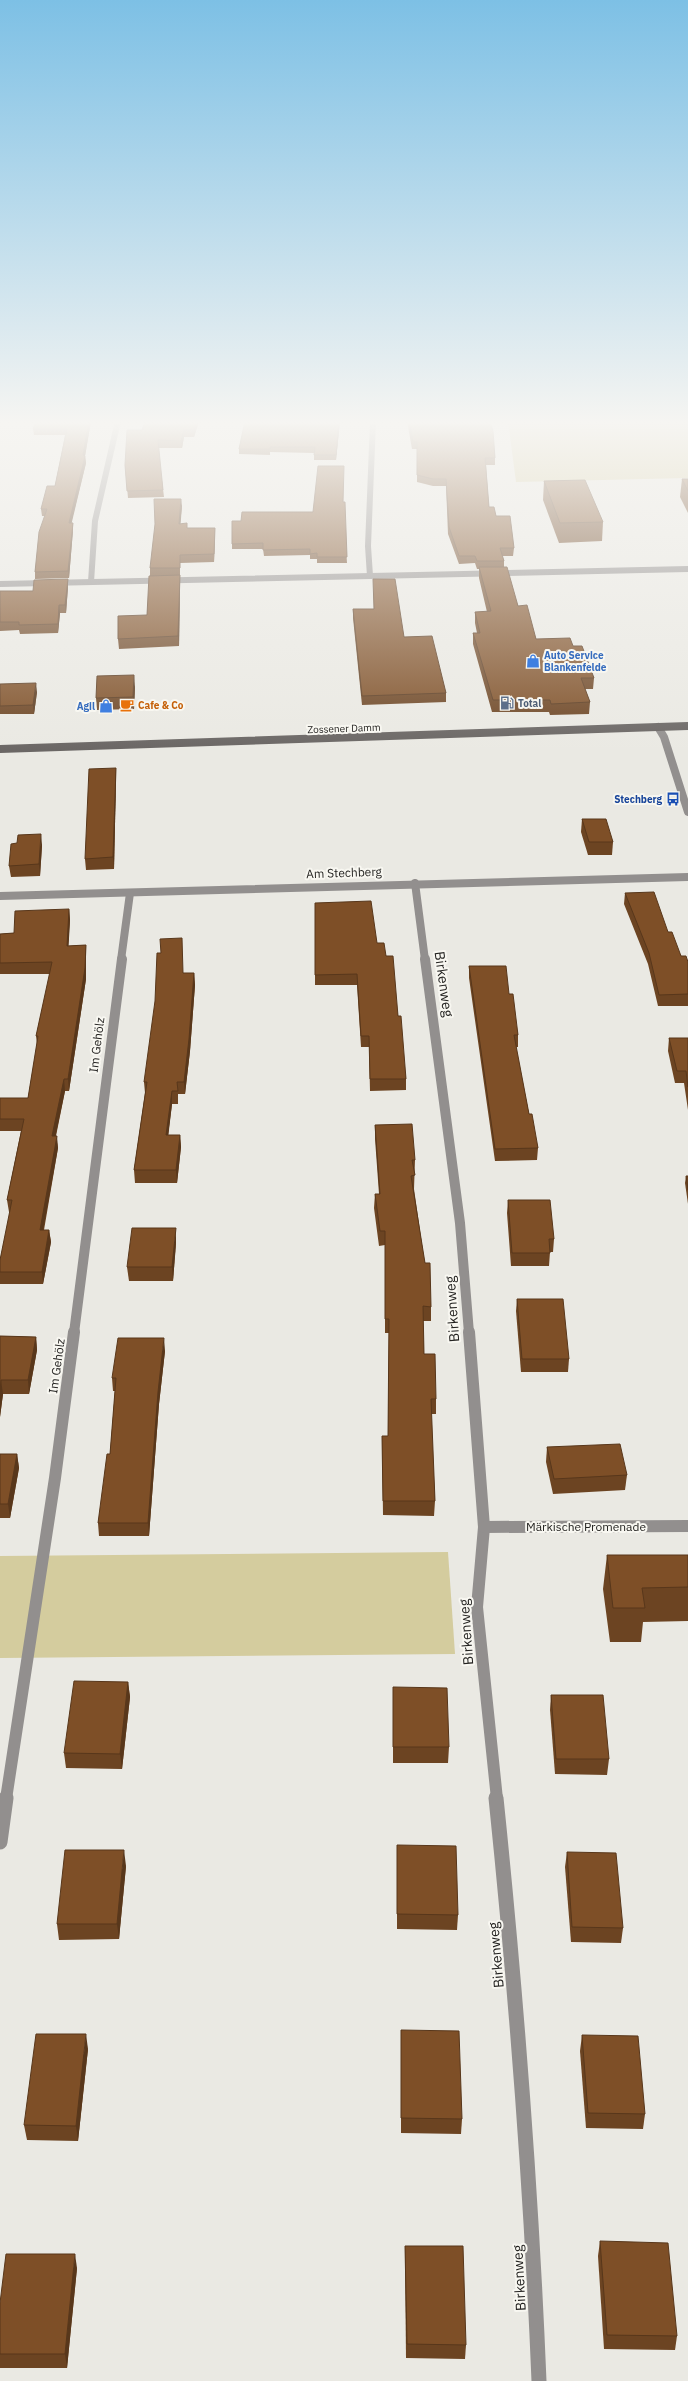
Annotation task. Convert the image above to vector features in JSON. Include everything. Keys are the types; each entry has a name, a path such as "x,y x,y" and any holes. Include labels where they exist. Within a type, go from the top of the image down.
{"main road":[{"name":"Zossener Damm","path":"0,749 688,726"}],"street":[{"path":"91,582 94,532"},
{"path":"369,532 370,576"},
{"path":"0,584 688,569"},
{"path":"658,727 664,737 688,812"},
{"name":"Am Stechberg","path":"0,896 415,883 688,877"},
{"name":"Birkenweg","path":"415,883 460,1223 484,1527 478,1607 511,1941 534,2266 539,2381"},
{"name":"Im Gehölz","path":"0,1842 34,1608 55,1478 130,893"},
{"name":"Märkische Promenade","path":"484,1527 688,1526"}],"shaded area":[{"path":"448,1552 455,1654 0,1658 0,1556"}],"building":[{"path":"39,532 72,532 68,571 35,572"},
{"path":"154,532 215,532 214,554 180,555 180,568 150,568"},
{"path":"232,532 346,532 347,557 317,557 317,553 310,554 310,549 263,550 263,543 232,544"},
{"path":"451,532 512,532 514,548 500,548 504,561 477,561 475,556 459,556"},
{"path":"479,567 507,567 518,606 527,605 536,639 570,638 573,646 582,646 594,678 581,678 590,702 551,704 550,700 493,700 473,633 480,633 475,612 491,611"},
{"path":"180,575 178,636 118,639 118,616 147,615 149,576"},
{"path":"68,579 65,605 59,605 58,624 19,625 19,622 0,622 0,591 33,591 34,580"},
{"path":"373,579 395,579 404,637 432,636 446,693 362,696 353,609 374,609"},
{"path":"134,675 133,697 96,698 97,676"},
{"path":"36,683 33,705 0,706 0,684"},
{"path":"116,768 113,857 85,859 89,769"},
{"path":"582,819 606,819 613,842 589,842"},
{"path":"41,834 39,864 9,866 11,844 17,843 18,835"},
{"path":"654,892 668,932 672,932 681,956 686,956 688,962 688,994 659,995 649,953 625,893"},
{"path":"371,901 377,943 384,943 386,956 393,956 398,1016 401,1016 406,1079 370,1079 369,1036 361,1036 357,974 315,975 315,903"},
{"path":"69,909 67,946 86,945 85,968 68,1079 64,1079 52,1136 57,1136 40,1230 49,1230 42,1272 0,1272 0,1260 12,1200 7,1200 24,1119 0,1119 0,1098 28,1098 38,1036 36,1036 52,962 0,963 0,934 14,933 15,911"},
{"path":"182,938 183,973 194,973 184,1082 177,1082 178,1091 172,1091 166,1135 180,1135 176,1170 134,1170 147,1082 144,1082 155,1001 157,953 161,953 160,939"},
{"path":"469,966 506,966 509,994 513,994 518,1035 514,1035 529,1114 532,1114 538,1148 495,1149"},
{"path":"669,1038 688,1038 688,1087 686,1071 677,1071"},
{"path":"412,1124 415,1160 412,1160 415,1175 411,1176 425,1263 430,1263 431,1307 423,1306 424,1354 435,1354 436,1399 431,1399 435,1501 383,1501 382,1436 388,1436 389,1319 385,1319 385,1231 380,1231 375,1194 380,1194 375,1125"},
{"path":"686,1176 688,1176 688,1190"},
{"path":"508,1200 550,1200 554,1239 549,1239 550,1253 512,1253"},
{"path":"132,1228 176,1228 172,1267 127,1267"},
{"path":"517,1299 563,1299 569,1359 522,1359"},
{"path":"0,1336 36,1337 28,1380 1,1380 0,1391"},
{"path":"118,1338 164,1338 158,1392 148,1523 98,1523 107,1454 110,1454 116,1378 112,1378"},
{"path":"620,1444 627,1475 554,1479 547,1447"},
{"path":"0,1454 17,1454 8,1504 0,1504"},
{"path":"607,1555 688,1555 688,1587 642,1588 645,1608 613,1608"},
{"path":"74,1681 128,1682 120,1754 64,1753"},
{"path":"393,1687 447,1688 449,1747 393,1747"},
{"path":"551,1695 603,1695 609,1759 556,1759"},
{"path":"397,1845 456,1846 458,1915 397,1914"},
{"path":"65,1850 124,1850 117,1924 57,1924"},
{"path":"567,1852 616,1853 623,1928 572,1927"},
{"path":"401,2030 459,2031 462,2119 401,2118"},
{"path":"36,2034 86,2034 76,2126 24,2125"},
{"path":"582,2035 638,2036 645,2114 588,2113"},
{"path":"600,2241 668,2243 677,2336 607,2335"},
{"path":"405,2246 463,2246 466,2345 407,2344"},
{"path":"6,2254 75,2254 65,2354 0,2354 0,2303"}],"place":[{"name":"Auto Service Blankenfelde","path":"533,661"},
{"name":"Total","path":"507,703"},
{"name":"Cafe & Co","path":"127,705"},
{"name":"Agil","path":"106,706"},
{"name":"Stechberg","path":"673,799"}]}
